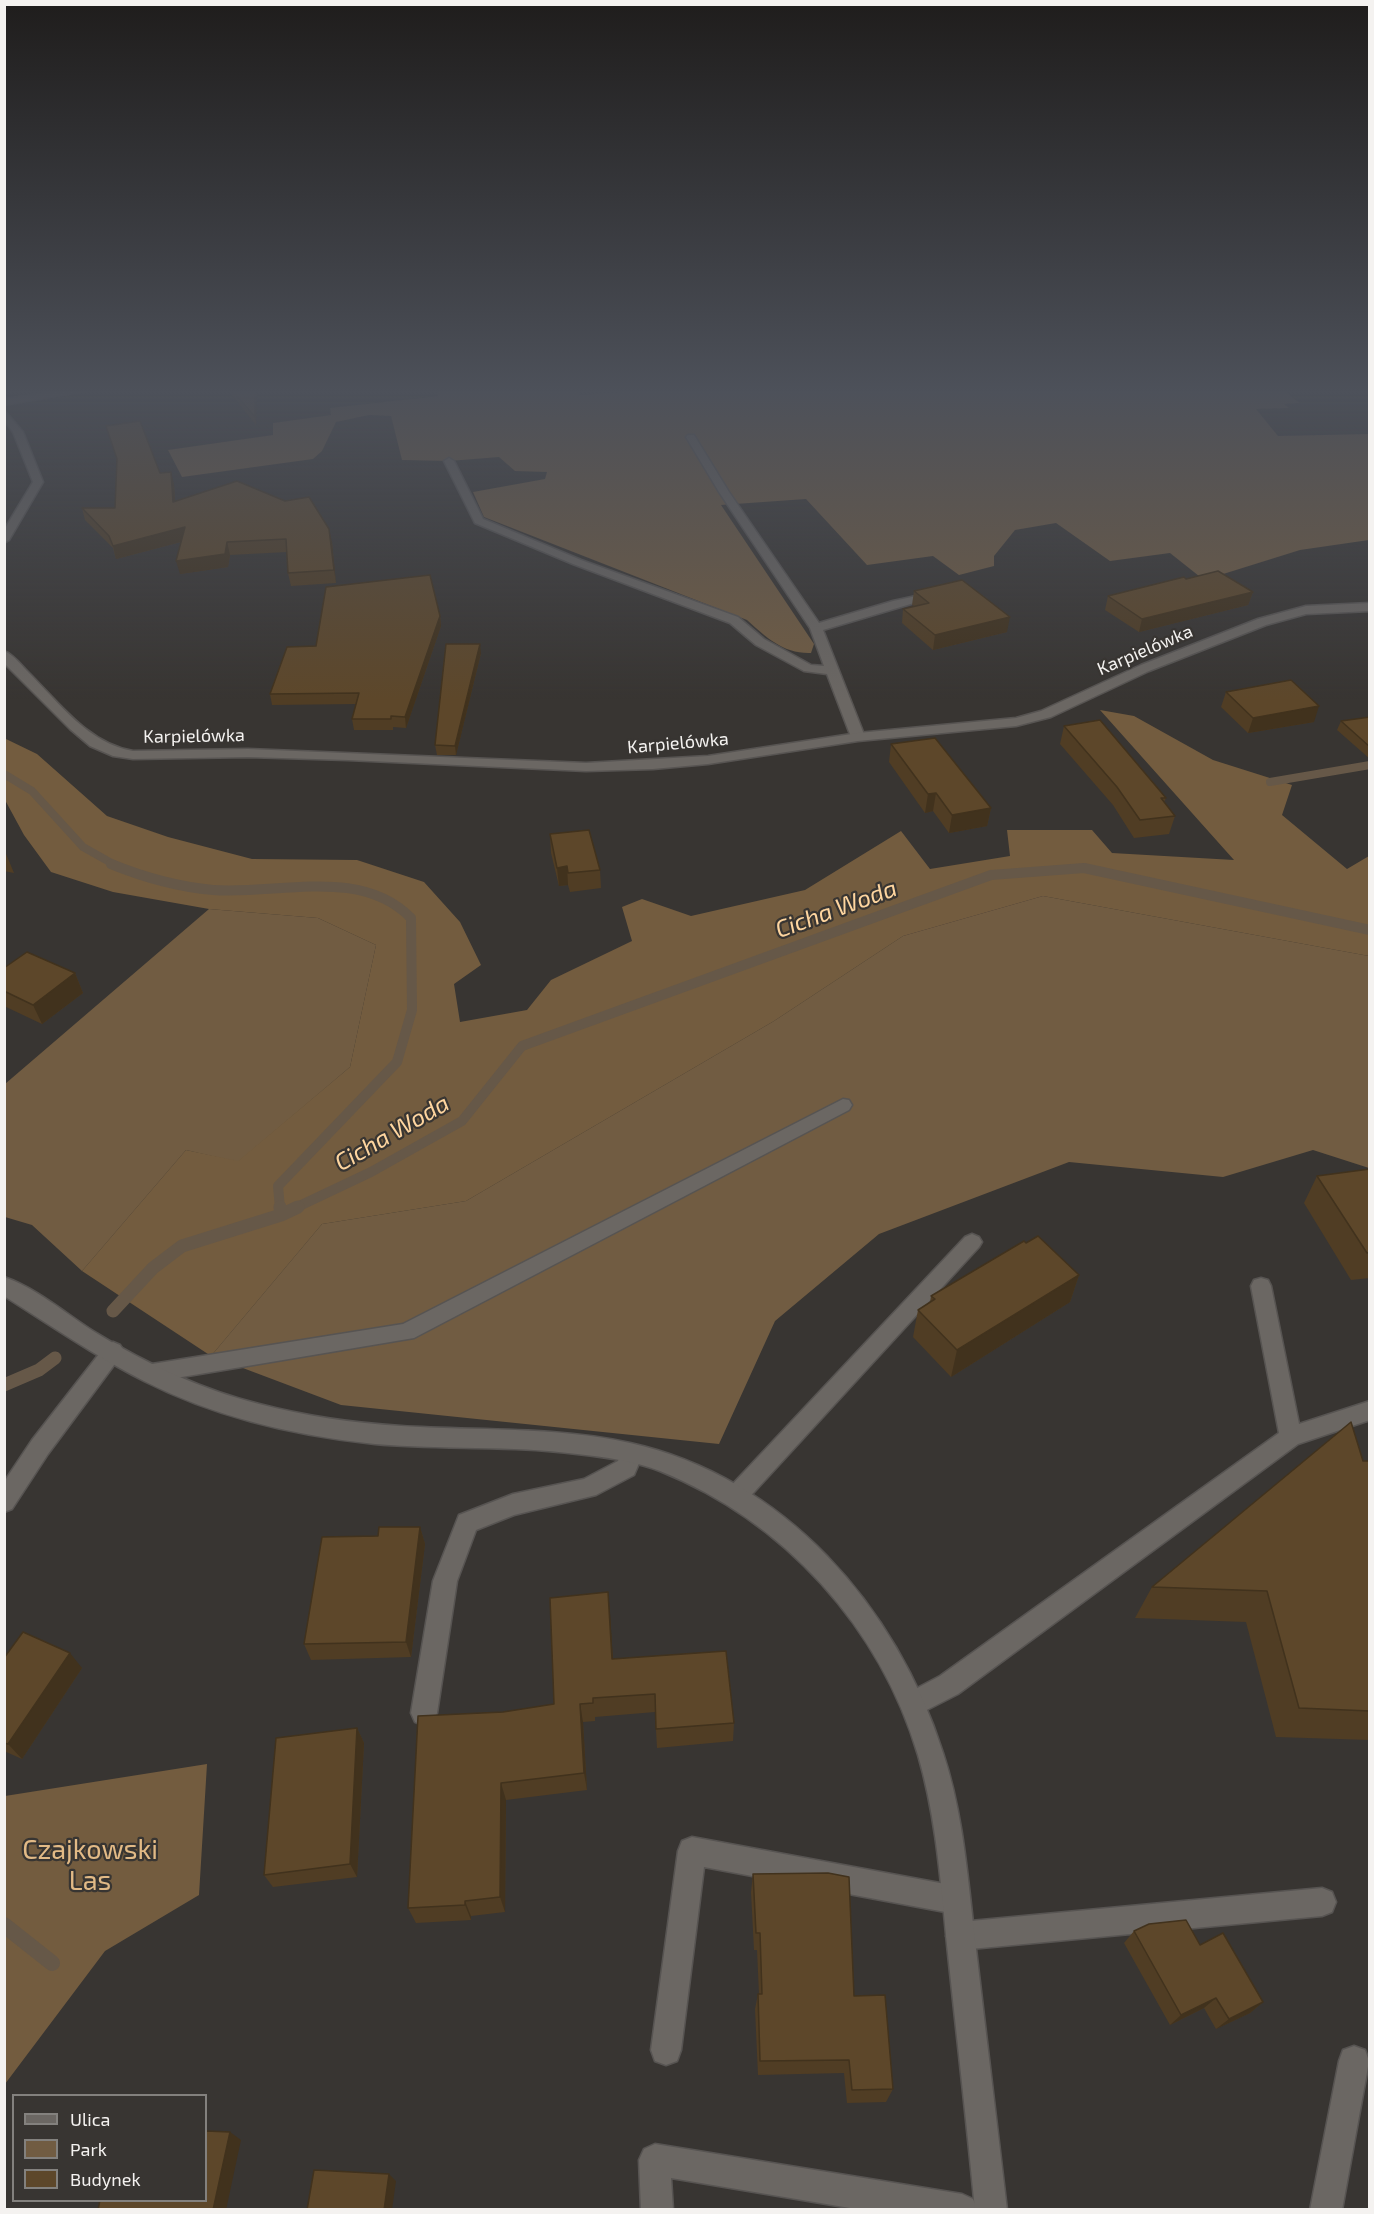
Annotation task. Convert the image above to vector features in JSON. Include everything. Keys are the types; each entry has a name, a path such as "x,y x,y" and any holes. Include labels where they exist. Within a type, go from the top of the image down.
{"street":[{"path":"4,540 31,493"},
{"path":"465,493 479,521 577,562 734,620 760,642 808,668 832,671"},
{"path":"725,493 816,628 858,737"},
{"path":"816,628 897,603 948,593"},
{"name":"Karpielówka","path":"4,655 95,743 113,752 133,755 248,753 586,767 632,766 708,760 858,737 1016,722 1046,714 1145,668 1262,622 1306,610 1370,608"},
{"path":"152,1373 407,1332 843,1105"},
{"path":"736,1496 972,1242"},
{"path":"4,1285 113,1352 171,1384 216,1401 259,1413 348,1430 398,1435 560,1442 632,1454 665,1462 736,1496 797,1540 856,1602 913,1704 928,1747 944,1809 957,1900 991,2210"},
{"path":"1261,1286 1291,1437"},
{"path":"4,1502 40,1447 113,1352"},
{"path":"913,1704 949,1685 1291,1437 1370,1410"},
{"path":"424,1713 445,1581 467,1523 513,1505 588,1488 626,1468 632,1454"},
{"path":"666,2050 692,1851 918,1896 957,1900"},
{"path":"960,1936 1322,1902"},
{"path":"1326,2210 1354,2061"},
{"path":"657,2210 656,2160 962,2210"}],"green space":[{"path":"474,493 1369,493 1369,540 1300,550 1204,580 1170,553 1110,561 1056,523 1015,530 994,556 994,566 959,575 933,556 867,565 806,499 721,505 814,644 811,653 792,651 776,644 747,620 484,517"},
{"path":"1100,710 1134,716 1213,760 1292,785 1282,815 1347,869 1369,856 1369,956 1043,896 903,936 774,1021 466,1201 322,1224 211,1356 82,1271 186,1150 238,1161 350,1067 376,945 318,918 209,909 113,892 51,872 24,835 5,800 6,739 37,754 107,816 168,837 252,859 357,860 424,882 460,922 481,965 454,984 460,1022 527,1010 551,980 632,941 622,907 642,899 691,916 805,890 901,831 930,869 1010,856 1007,830 1092,830 1112,853 1234,860"},
{"path":"1043,896 1369,956 1369,1168 1313,1150 1223,1177 1069,1162 879,1234 775,1321 719,1444 341,1405 211,1356 322,1224 466,1201 774,1021 903,936"},
{"path":"209,909 318,918 376,945 350,1067 238,1162 186,1150 82,1271 32,1225 5,1217 5,1084"},
{"name":"Czajkowski Las","path":"207,1764 199,1895 105,1951 5,2084 5,1796"}],"building":[{"path":"116,493 172,493 173,502 199,493 267,493 285,501 309,497 329,529 334,570 288,573 286,539 227,542 225,554 176,561 185,527 113,546 109,536 82,508 115,508"},
{"path":"1218,571 1253,592 1142,619 1108,596 1184,577 1186,579"},
{"path":"430,575 440,616 405,717 352,719 359,693 270,694 287,647 316,646 326,587"},
{"path":"962,580 1010,617 935,635 903,609 929,603 914,591"},
{"path":"446,644 480,644 455,746 435,745"},
{"path":"1291,680 1319,706 1253,718 1226,692"},
{"path":"1370,717 1370,747 1341,721"},
{"path":"1100,720 1166,798 1161,798 1175,816 1140,820 1117,787 1064,726"},
{"path":"935,738 991,808 952,815 936,793 928,794 891,744"},
{"path":"589,830 600,870 568,873 567,866 557,868 550,834"},
{"path":"27,952 75,973 33,1005 4,991 4,968"},
{"path":"1370,1169 1370,1252 1367,1253 1317,1176"},
{"path":"1038,1236 1079,1275 957,1350 918,1310 935,1299 931,1296 1024,1241 1026,1243"},
{"path":"1351,1422 1363,1461 1370,1461 1370,1711 1299,1708 1267,1591 1152,1587"},
{"path":"379,1527 420,1527 406,1642 304,1644 322,1537 378,1536"},
{"path":"608,1592 612,1659 726,1651 734,1723 656,1729 655,1694 593,1698 593,1703 580,1704 584,1773 501,1783 500,1897 465,1901 465,1905 408,1908 418,1716 503,1712 554,1704 550,1598"},
{"path":"23,1632 70,1653 8,1744 4,1743 4,1658"},
{"path":"357,1728 350,1864 264,1875 276,1738"},
{"path":"828,1873 849,1877 854,1996 885,1995 893,2089 852,2090 849,2060 760,2061 758,1994 762,1994 760,1933 756,1933 753,1874"},
{"path":"1186,1920 1200,1945 1223,1933 1263,2002 1229,2019 1216,1998 1181,2015 1134,1931 1149,1924"},
{"path":"207,2131 230,2132 213,2210 98,2210 100,2202 207,2202"},
{"path":"314,2170 389,2174 384,2210 307,2210"}],"waterway":[{"path":"1270,782 1370,765"},
{"name":"Cicha Woda","path":"4,774 32,791 83,847 115,865"},
{"name":"Cicha Woda","path":"111,864 161,881 213,890 238,891 317,886 368,892 391,902 411,918 412,1010 397,1062 278,1186 280,1208"},
{"name":"Cicha Woda","path":"295,1208 371,1172 462,1121 522,1046 991,875 1084,868 1370,930"},
{"name":"Cicha Woda","path":"280,1207 281,1215"},
{"name":"Cicha Woda","path":"281,1215 298,1207"},
{"path":"113,1311 153,1268 182,1246 281,1215"},
{"path":"4,1385 39,1370 55,1358"},
{"path":"4,1925 52,1963"}]}
